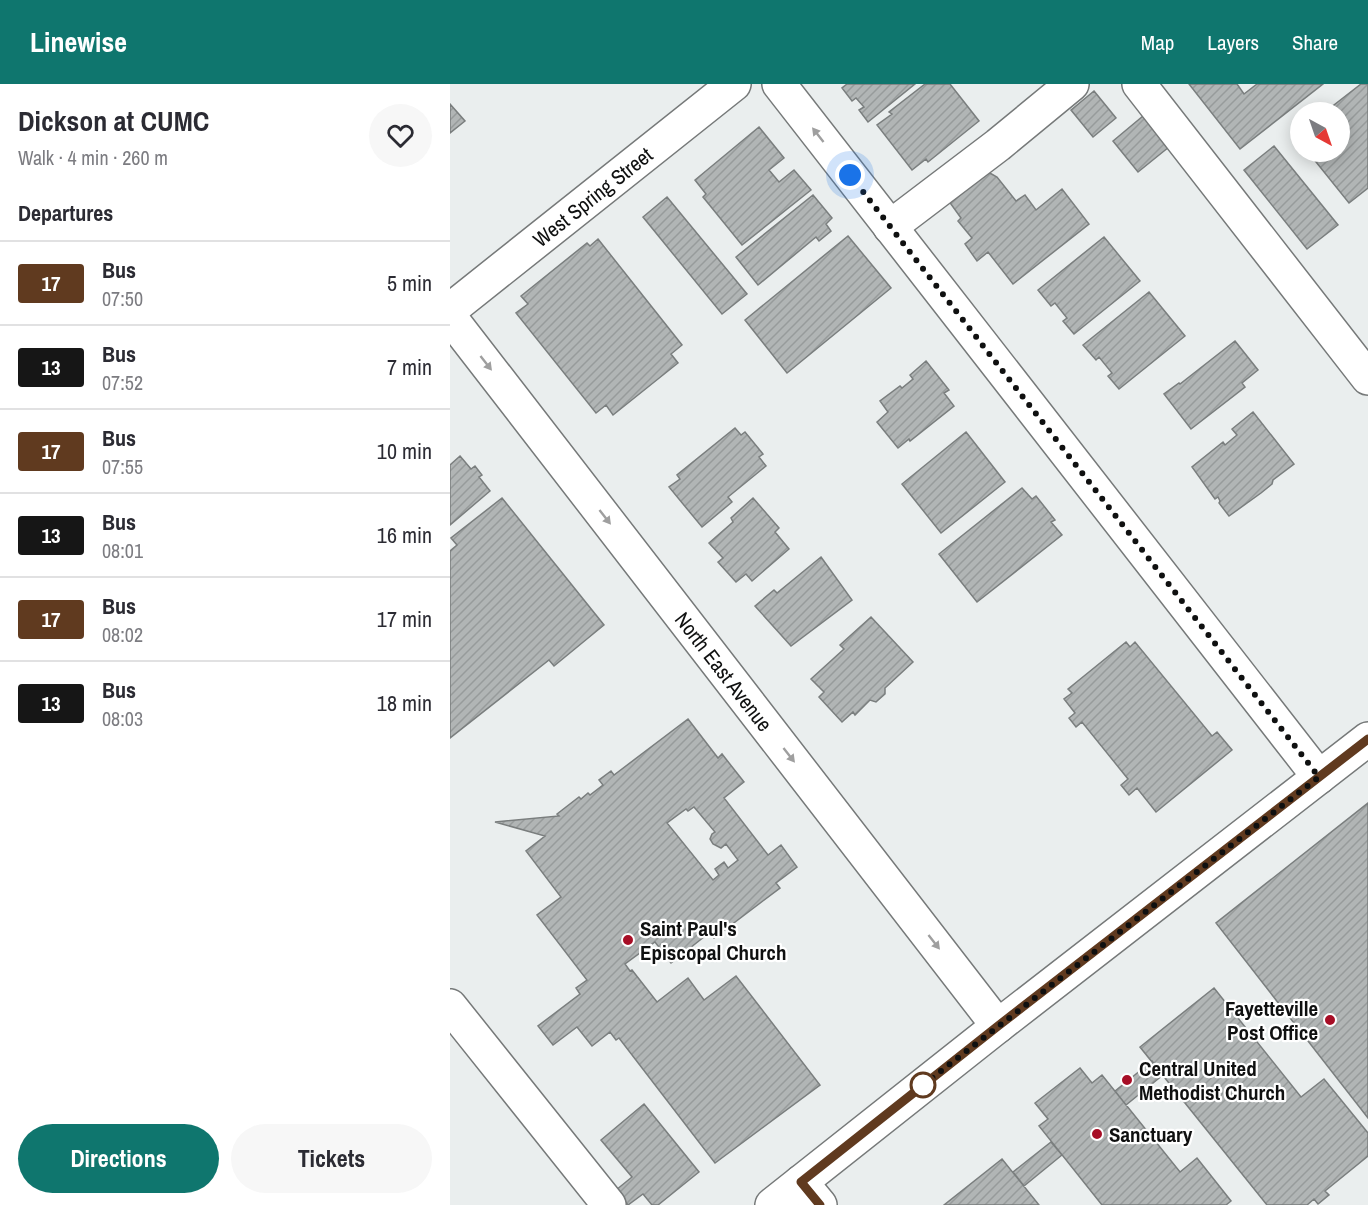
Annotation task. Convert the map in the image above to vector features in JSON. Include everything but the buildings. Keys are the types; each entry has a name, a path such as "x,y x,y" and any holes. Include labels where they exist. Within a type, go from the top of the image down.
{"street":[{"name":"West Spring Street","path":"450,310 734,84"},
{"path":"779,84 1319,777"},
{"path":"890,227 1072,84"},
{"path":"1139,84 1368,378"},
{"name":"North East Avenue","path":"450,317 998,1026"},
{"path":"772,1205 810,1193 998,1026 1368,739"},
{"path":"450,1006 609,1205"}],"bus line":[{"name":"17","path":"820,1205 801,1182 1368,739"}],"place":[{"name":"Saint Paul's Episcopal Church","path":"628,940"},
{"name":"Fayetteville Post Office","path":"1330,1020"},
{"name":"Central United Methodist Church","path":"1127,1080"},
{"name":"Sanctuary","path":"1097,1134"}],"route":[{"path":"850,175 1319,777 923,1085"}]}
